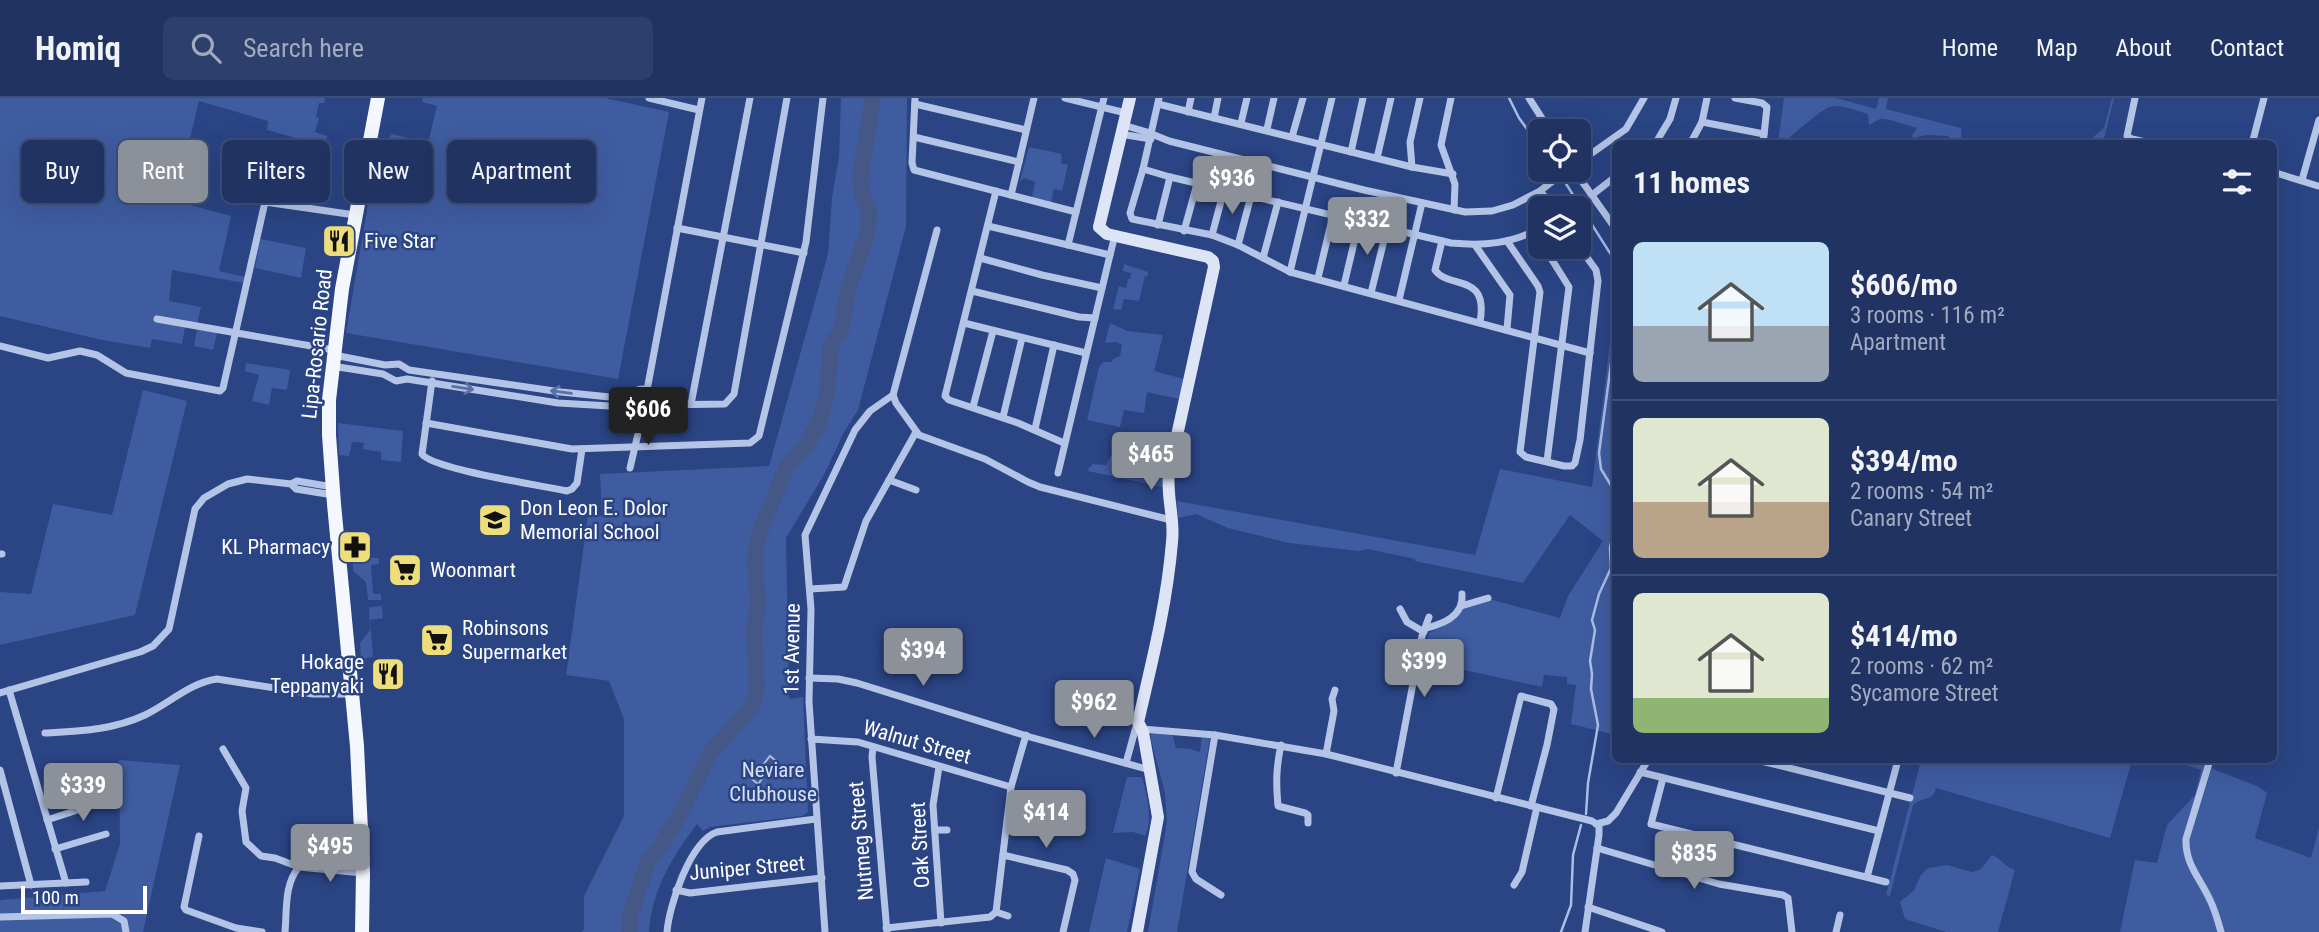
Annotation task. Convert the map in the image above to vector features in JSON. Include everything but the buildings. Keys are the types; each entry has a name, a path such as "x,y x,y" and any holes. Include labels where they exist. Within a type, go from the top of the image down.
{"main road":[{"name":"Lipa-Rosario Road","path":"362,932 363,873 353,694 333,491 329,400 342,289 378,98"}],"street":[{"path":"653,98 699,110"},
{"path":"647,390 702,98"},
{"path":"691,404 750,98"},
{"path":"659,405 725,404 734,394 786,98"},
{"path":"426,423 558,448 750,443 758,439 804,253 823,98"},
{"path":"1012,195 1034,98"},
{"path":"1065,98 1103,102 1123,124 1153,137 1454,210 1502,209 1540,191 1552,182"},
{"path":"1126,763 1140,726 1159,632 1172,545 1168,501 1169,472 1213,273 1213,261 1208,257 1107,234 1098,224 1130,98"},
{"path":"1188,112 1191,98"},
{"path":"1214,118 1218,98"},
{"path":"1241,123 1247,98"},
{"path":"1267,130 1274,98"},
{"path":"1292,137 1303,98"},
{"path":"1290,272 1332,98"},
{"path":"1351,152 1363,98"},
{"path":"1377,158 1391,98"},
{"path":"1412,167 1410,142 1420,98"},
{"path":"1451,98 1441,139 1455,184 1454,210"},
{"path":"1529,98 1542,119"},
{"path":"1613,140 1626,129 1644,98"},
{"path":"1657,140 1670,119 1676,98"},
{"path":"1692,140 1702,122 1707,98"},
{"path":"1735,98 1767,107 1763,140"},
{"path":"2134,98 2127,136 2137,140"},
{"path":"2253,140 2264,98"},
{"path":"1026,130 915,101 912,163 914,170 1076,212"},
{"path":"1453,174 1412,167 1188,112 1159,101 1153,137 1130,217 1212,236 1238,245 1290,272 1507,329 1590,354"},
{"path":"1068,245 1103,102"},
{"path":"2302,180 2319,120"},
{"path":"1702,122 1764,134"},
{"path":"914,137 1019,162"},
{"path":"1591,155 1612,141"},
{"path":"1143,169 1442,241 1475,245 1507,241 1528,233"},
{"path":"2277,173 2318,186"},
{"path":"1158,225 1170,177"},
{"path":"1592,195 1612,179"},
{"path":"1583,182 1612,216"},
{"path":"1184,230 1198,184"},
{"path":"1212,236 1224,190"},
{"path":"996,191 945,396 949,400 1035,429 1064,443"},
{"path":"1540,191 1544,196"},
{"path":"1238,245 1251,196"},
{"path":"0,346 48,358 79,351 97,355 126,373 220,391 223,388 265,202 355,215"},
{"path":"1263,258 1278,202"},
{"path":"1399,300 1422,203"},
{"path":"1318,278 1333,215"},
{"path":"1345,285 1359,222"},
{"path":"988,226 1110,255"},
{"path":"677,228 804,253"},
{"path":"1371,293 1387,228"},
{"path":"937,230 893,395 916,432 985,459 1028,482 1171,520"},
{"path":"1442,241 1435,270 1443,277 1466,284 1475,292 1482,308 1480,322"},
{"path":"1507,241 1539,289 1520,449 1526,457 1568,466 1575,463 1598,278 1589,259"},
{"path":"1058,473 1113,243"},
{"path":"1475,245 1510,295 1507,329"},
{"path":"980,258 1102,288"},
{"path":"1547,461 1569,285 1552,259"},
{"path":"972,291 1079,317 1095,318"},
{"path":"157,319 333,357 385,365 399,364 408,375 432,383 558,403 628,403 639,390 647,390 654,394 659,405 654,417 641,421 634,418 628,403"},
{"path":"964,323 1086,353"},
{"path":"974,407 993,331"},
{"path":"1003,417 1022,338"},
{"path":"1035,429 1054,345"},
{"path":"333,357 396,381 408,375 434,374 628,403"},
{"path":"383,374 385,365"},
{"path":"434,374 422,454 426,460 484,475 567,491 577,483 582,449"},
{"name":"1st Avenue","path":"825,932 811,739 810,589 804,543 808,525 835,475 848,442 863,418 893,395"},
{"path":"630,468 641,421"},
{"path":"810,589 844,587 862,529 916,432"},
{"path":"0,693 153,646 169,629 193,515 198,503 216,491 238,481 258,479 290,484 297,481 333,491"},
{"path":"889,480 916,490"},
{"path":"1400,609 1407,621 1425,630 1452,618 1461,606 1462,594"},
{"path":"1461,606 1488,598"},
{"path":"1396,773 1429,617"},
{"path":"809,678 857,683 1028,736 1150,770"},
{"path":"45,733 96,729 128,722 147,714 195,685 217,679 313,694 353,694"},
{"path":"1326,754 1335,711 1332,699 1335,690"},
{"path":"9,691 66,883"},
{"path":"1496,798 1521,696 1551,704 1554,709 1522,872 1514,885"},
{"path":"1140,726 1215,734 1326,754 1596,824 1608,821 1616,813 1645,763"},
{"path":"1138,932 1158,817 1140,726"},
{"path":"1215,734 1192,872 1196,878 1221,895"},
{"path":"887,930 990,917 996,912 1011,787 1028,736"},
{"name":"Walnut Street","path":"811,739 844,740 1011,787"},
{"path":"1281,745 1275,772 1278,806 1305,813 1308,823"},
{"name":"Nutmeg Street","path":"873,747 887,930"},
{"path":"223,749 246,788 242,811 246,842 261,856 299,867 363,873"},
{"path":"1769,763 1910,798"},
{"path":"1867,877 1897,763"},
{"path":"2209,763 2186,839 2186,852 2191,868 2211,901 2221,930 2210,932"},
{"name":"Oak Street","path":"939,767 933,805 941,923"},
{"path":"83,808 75,779 104,769"},
{"path":"0,770 32,885"},
{"path":"1640,772 1879,831"},
{"path":"1663,778 1651,824 1886,881"},
{"path":"47,820 111,799"},
{"path":"667,932 676,890 686,869 710,835 816,819"},
{"path":"1585,932 1600,830 1596,824"},
{"path":"935,830 947,830"},
{"path":"55,849 106,834"},
{"path":"199,836 184,907 186,911 236,928 262,932"},
{"path":"1597,848 1719,884 1783,895 1788,898 1791,932"},
{"path":"1003,855 1067,870 1073,874 1063,932"},
{"path":"285,932 289,884 299,867"},
{"name":"Juniper Street","path":"676,890 690,893 822,878"},
{"path":"0,886 86,882"},
{"path":"1588,907 1662,932"},
{"path":"996,912 1008,916"},
{"path":"0,917 47,918 109,914 124,921 126,932"},
{"path":"1836,932 1840,915"}],"green space":[{"path":"0,98 325,98 324,103 319,103 315,132 327,136 326,140 303,140 267,130 268,121 199,101 190,140 118,140 118,203 182,203 231,216 219,271 245,277 244,283 172,270 169,301 201,307 197,324 185,327 182,344 152,339 150,348 102,340 0,316"},
{"path":"423,98 605,98 669,112 618,379 346,333 368,203 433,203 433,140 429,140 437,106 422,102"},
{"name":"Neviare Clubhouse","path":"841,98 907,98 906,226 858,410 843,434 825,473 786,538 789,699 803,697 808,812 802,816 710,827 703,831 697,824 679,849 659,888 649,932 582,932 584,896 624,816 624,719 609,681 566,675 588,515 602,516 600,474 769,466 828,254 832,197 839,157"},
{"path":"1784,98 1836,98 1876,109 1879,98 1888,98 1886,109 1961,128 1962,140 1927,135 1913,138 1917,128 1887,119 1880,119 1869,125 1868,114 1838,106 1825,109 1788,140 1778,140"},
{"path":"2114,98 2104,140 2092,140 2104,128"},
{"path":"392,134 416,140 387,140"},
{"path":"1029,147 1062,154 1061,163 1068,165 1062,191 1054,189 1051,203 1032,198 1035,182 1024,178 1020,181"},
{"path":"260,239 306,248 301,278 255,268"},
{"path":"1124,264 1148,272 1148,276 1145,276 1139,301 1124,299 1121,310 1113,309 1119,286 1126,288 1130,279 1131,273 1123,271"},
{"path":"1110,323 1127,331 1163,335 1154,371 1184,379 1179,399 1147,392 1144,413 1124,410 1120,427 1087,420 1099,367 1104,362 1112,362 1120,356 1122,345 1116,342 1105,343"},
{"path":"1612,328 1612,734 1571,724 1576,685 1567,684 1567,677 1544,675 1542,687 1423,661 1429,633 1453,620 1463,607 1489,599 1560,618 1568,596 1603,541 1570,515 1523,583 1368,549 1359,551 1289,543 1228,528 1196,514 1178,518 1177,501 1475,555 1500,469 1592,487"},
{"path":"197,329 217,333 213,350 194,346"},
{"path":"246,363 290,370 287,390 272,388 269,405 252,401 259,375 245,371"},
{"path":"143,390 187,401 135,615 0,645 0,592 31,594 53,504 112,515"},
{"path":"338,423 403,431 401,462 381,460 381,452 363,449 364,443 352,442 349,456 339,455"},
{"path":"1136,450 1167,455 1162,473 1162,487 1088,471 1092,464 1106,465 1111,455 1128,459 1130,453"},
{"path":"353,558 379,558 379,564 371,565 373,594 381,594 381,600 368,600 366,582 353,571"},
{"path":"382,606 383,618 370,620 373,657 361,659 360,643 370,630 369,607"},
{"path":"1151,732 1172,734 1176,748 1200,752 1202,737 1210,738 1177,932 1148,932 1167,822 1165,793"},
{"path":"119,760 180,765 143,932 0,932 0,900 105,891 120,844"},
{"path":"1920,763 2131,763 2110,838 1936,788 1933,795 1913,805 1890,896 1886,895"},
{"path":"2181,763 2203,763 2267,793 2255,838 2311,858 2319,827 2319,932 2120,932 2135,860 2157,863 2167,825 2195,795 2201,770"},
{"path":"61,768 71,800 55,805 45,772"},
{"path":"1127,777 1141,777 1143,780 1149,816 1145,836 1133,832 1113,833"},
{"path":"1992,855 2015,870 1998,932 1946,932 1905,919 1900,902 1914,890 1921,875 1928,868 1947,865 1972,872 1980,870"},
{"path":"1106,858 1140,869 1127,932 1089,932"}],"shaded area":[{"path":"770,756 776,761 758,784 752,779"}],"waterway":[{"path":"629,932 630,916 648,861 680,814 710,753 751,708 757,690 754,629 758,606 756,546 787,466 807,445 819,422 827,393 831,346 842,328 848,289 868,231 869,211 863,197 860,176 873,98"},
{"path":"1509,98 1528,130"},
{"path":"1565,182 1612,256"},
{"path":"1612,356 1599,453 1601,469 1612,487"},
{"path":"1586,814 1588,783 1598,725 1591,689 1590,661 1595,630 1592,620 1599,594 1611,568 1612,538"},
{"path":"1561,932 1571,905 1573,855 1581,825"}],"place":[{"name":"Five Star","path":"339,241"},
{"name":"Don Leon E. Dolor Memorial School","path":"495,520"},
{"name":"KL Pharmacy","path":"355,547"},
{"name":"Woonmart","path":"405,570"},
{"name":"Robinsons Supermarket","path":"437,640"},
{"name":"Hokage Teppanyaki","path":"388,674"}]}
